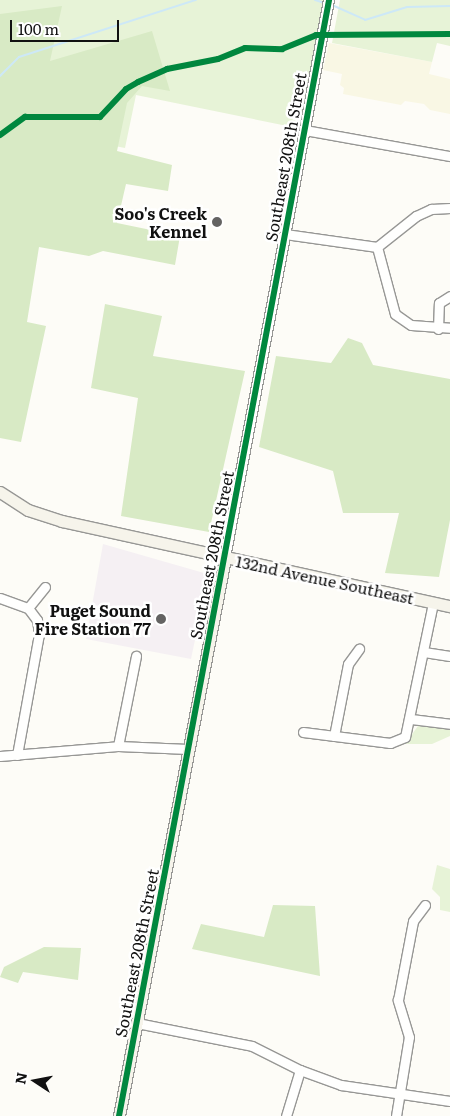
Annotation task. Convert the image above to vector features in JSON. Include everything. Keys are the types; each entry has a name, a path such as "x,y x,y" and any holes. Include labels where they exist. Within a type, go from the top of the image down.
{"main road":[{"name":"132nd Avenue Southeast","path":"2,497 45,517 224,558 450,606"},
{"name":"Southeast 208th Street","path":"119,1116 224,558"}],"street":[{"name":"Southeast 208th Street","path":"224,558 329,2"},
{"path":"305,130 450,156"},
{"path":"285,234 377,247 416,216 431,209 450,208"},
{"path":"377,247 395,314 411,325 438,329 450,328"},
{"path":"438,329 439,303 450,296"},
{"path":"28,608 46,587"},
{"path":"0,598 28,608 37,620 39,634 17,755"},
{"path":"303,732 390,743 401,741 411,719 433,603"},
{"path":"334,736 348,664 359,648"},
{"path":"424,652 450,656"},
{"path":"118,746 136,656"},
{"path":"411,719 450,724"},
{"path":"0,756 118,746 188,749"},
{"path":"396,1116 410,1037 399,1006 399,992 413,921 425,905"},
{"path":"137,1023 252,1046 300,1070 341,1085 450,1102"},
{"path":"286,1116 300,1070"}],"shaded area":[{"path":"329,43 432,62 429,74 450,79 450,114 430,110 424,104 405,101 401,105 343,94 344,88 340,85 342,74 323,70"},
{"path":"103,544 204,573 207,582 191,659 86,639"}],"green space":[{"path":"0,0 325,0 302,129 136,95 125,148 20,128 0,148"},
{"path":"340,0 450,0 450,46 437,43 432,62 332,43"},
{"path":"62,6 50,61 152,31 170,91 142,86 127,103 117,151 172,165 168,191 126,184 117,223 180,236 175,265 103,251 89,256 39,247 27,322 46,326 21,442 0,438 0,14"},
{"path":"105,304 162,316 153,356 245,371 209,532 121,516 138,398 91,388"},
{"path":"348,338 362,343 373,365 450,379 450,520 439,577 385,573 399,513 343,513 333,471 259,447 276,356 331,363"},
{"path":"418,726 450,728 450,736 432,744 405,744"},
{"path":"437,865 450,869 450,912 440,910 440,897 432,889"},
{"path":"273,905 315,906 320,976 192,949 201,924 264,937"},
{"path":"44,947 81,948 78,980 23,972 18,983 0,977 4,967"}],"waterway":[{"path":"0,76 19,57 196,0"},
{"path":"315,0 325,3"},
{"path":"332,5 365,20 407,7 450,6"}],"cycle path":[{"path":"119,1116 329,0"},
{"path":"0,135 25,117 100,117 126,89 138,82 167,69 218,59 245,48 282,49 316,35 450,34"}],"place":[{"name":"Soo's Creek Kennel","path":"217,222"},
{"name":"Puget Sound Fire Station 77","path":"161,619"}]}
